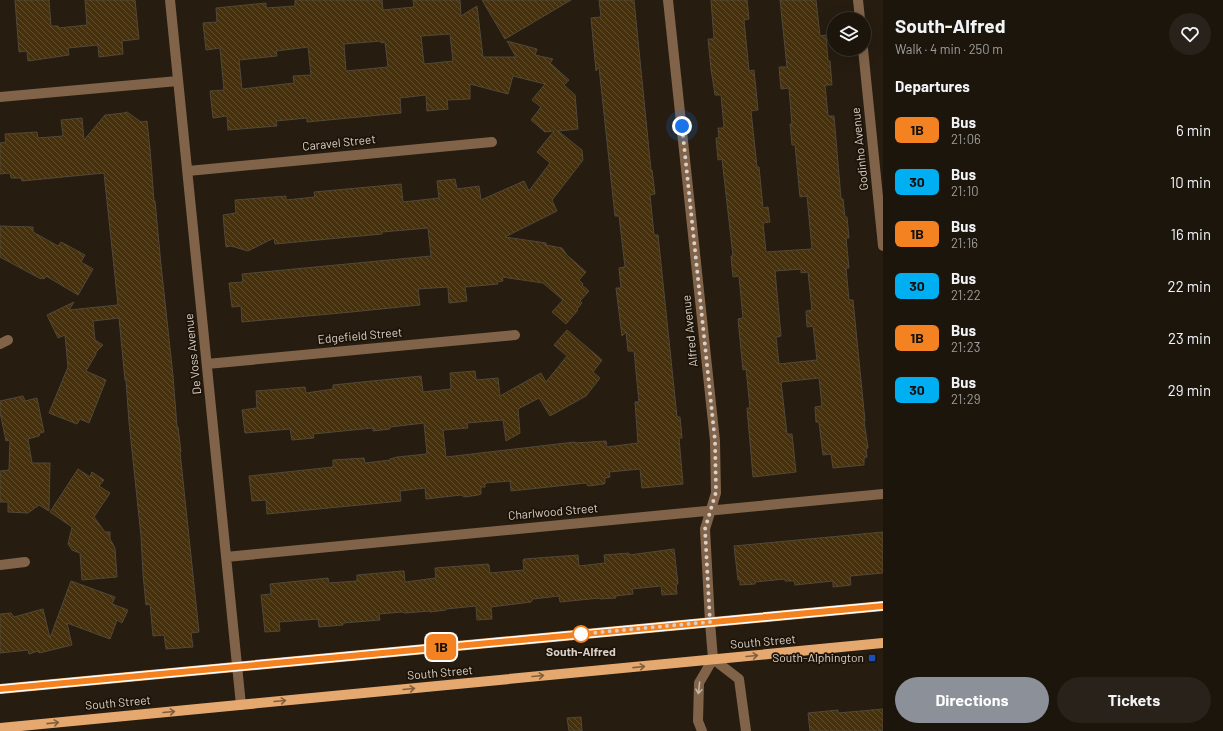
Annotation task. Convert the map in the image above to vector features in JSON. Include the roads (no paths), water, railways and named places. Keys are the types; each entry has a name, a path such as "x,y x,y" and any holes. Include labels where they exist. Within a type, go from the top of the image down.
{"main road":[{"name":"South Street","path":"0,689 883,606"},
{"name":"South Street","path":"0,728 883,643"}],"street":[{"name":"De Voss Avenue","path":"170,0 241,705"},
{"name":"Alfred Avenue","path":"668,0 715,441 716,492 705,529 713,659"},
{"path":"858,0 859,12"},
{"name":"Godinho Avenue","path":"864,56 883,246"},
{"path":"0,97 178,81"},
{"name":"Caravel Street","path":"188,171 492,142"},
{"name":"Edgefield Street","path":"207,364 516,335"},
{"name":"Charlwood Street","path":"226,557 883,494"},
{"path":"0,565 25,562"},
{"path":"702,731 698,721 699,683 713,659 739,679 746,731"}],"place":[{"name":"South-Alfred","path":"581,634"},
{"name":"South-Alphington","path":"872,658"}]}
